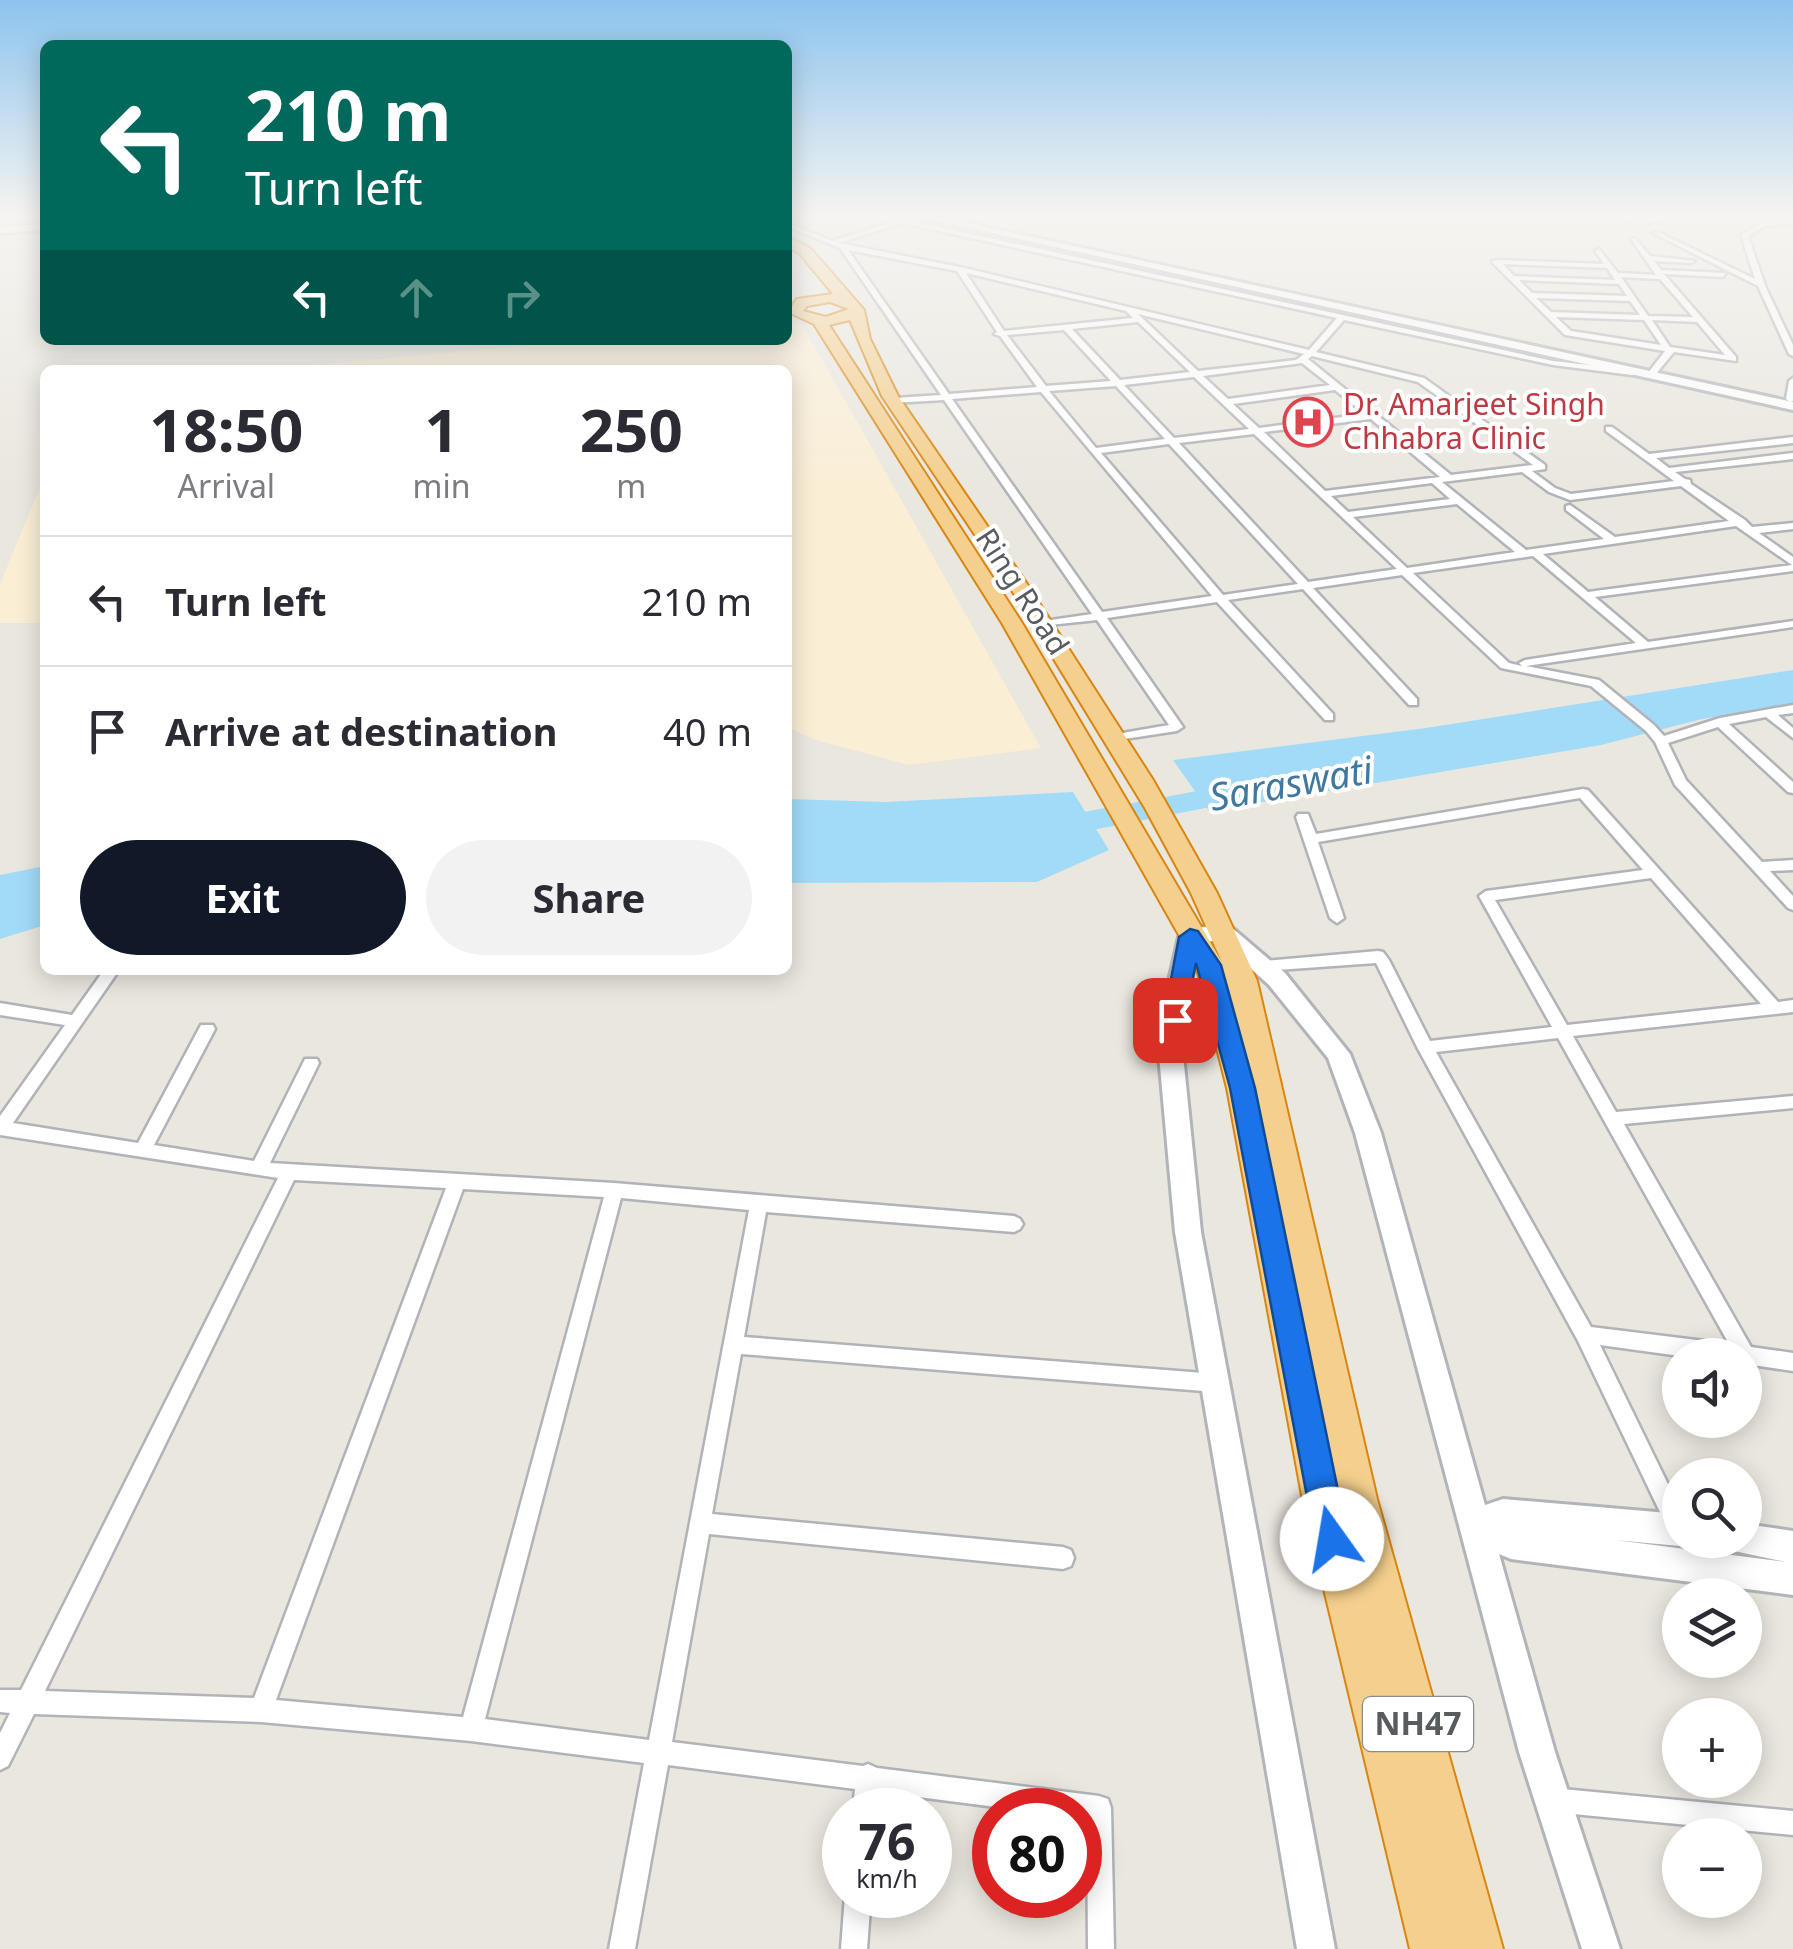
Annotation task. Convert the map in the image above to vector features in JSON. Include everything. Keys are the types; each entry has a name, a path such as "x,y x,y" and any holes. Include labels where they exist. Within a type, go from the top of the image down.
{"highway":[{"path":"796,309 795,312 818,321 1012,623 1098,776 1160,875 1190,937 1210,965 1340,1500"},
{"path":"818,321 844,309"},
{"name":"Ring Road","path":"851,309 860,336 895,400 1132,765 1179,841 1224,932 1243,981 1340,1500"},
{"name":"NH47","path":"1340,1500 1434,1949"},
{"name":"NH47","path":"1340,1500 1479,1949"}],"main road":[{"path":"1359,309 1656,372"},
{"path":"1369,309 1792,402"},
{"path":"1316,1949 1188,1232 1171,1055 1179,985 1190,937 1224,932 1262,966 1338,1054 1368,1133 1552,1800 1601,1949"},
{"path":"1474,1524 1504,1515 1662,1528"},
{"path":"1474,1524 1511,1543 1793,1580"},
{"path":"1762,1542 1793,1546"}],"street":[{"path":"885,309 1177,727 1115,738"},
{"path":"983,309 1042,390 1219,601 1329,717"},
{"path":"1128,309 1505,666 1578,677 1606,690 1650,728 1661,741 1680,782 1793,905"},
{"path":"1128,309 1306,357 1421,380 1542,467 1322,494"},
{"path":"1301,309 1553,363 1656,372 1670,352"},
{"path":"1543,309 1568,333 1733,360 1690,309"},
{"path":"1639,309 1670,352"},
{"path":"1775,309 1789,333 1793,354"},
{"path":"1548,314 1699,320"},
{"path":"1592,315 1610,341"},
{"path":"895,400 1117,383 1306,357 1341,318"},
{"path":"998,334 1138,320"},
{"path":"1066,328 1412,702"},
{"path":"1306,357 1334,387 1448,478"},
{"path":"1792,402 1793,381"},
{"path":"1226,402 1334,387"},
{"path":"1094,451 1374,416"},
{"path":"1610,429 1754,530 1793,565"},
{"path":"1652,456 1793,440"},
{"path":"1672,470 1793,456"},
{"path":"1523,469 1552,490 1570,497 1687,482"},
{"path":"1432,480 1587,595 1646,646"},
{"path":"1344,515 1458,501"},
{"path":"1570,508 1613,542"},
{"path":"1044,624 1741,522"},
{"path":"1754,530 1793,526"},
{"path":"1587,595 1793,565"},
{"path":"1505,666 1793,624"},
{"path":"1661,741 1720,722 1793,709"},
{"path":"1768,713 1793,734"},
{"path":"1720,722 1793,789"},
{"path":"1313,838 1583,793 1774,1008"},
{"path":"1303,817 1337,918"},
{"path":"1759,867 1793,864"},
{"path":"1654,873 1486,896 1735,1338"},
{"path":"1262,966 1378,956 1585,1335 1662,1493"},
{"path":"109,975 1,1128 289,1173 614,1190 1014,1224"},
{"path":"1426,1047 1793,1006"},
{"path":"0,1009 76,1021"},
{"path":"142,1151 207,1029"},
{"path":"260,1168 311,1063"},
{"path":"1612,1119 1793,1102"},
{"path":"0,1758 289,1173"},
{"path":"261,1710 457,1180"},
{"path":"471,1729 614,1190"},
{"path":"622,1949 759,1204"},
{"path":"1585,1335 1662,1345"},
{"path":"735,1345 1216,1384"},
{"path":"1762,1357 1793,1362"},
{"path":"700,1523 1063,1558"},
{"path":"0,1701 261,1710 471,1729 1099,1808 1102,1949"},
{"path":"867,1788 868,1776"},
{"path":"1552,1800 1793,1823"},
{"path":"854,1949 856,1918"}],"shaded area":[{"path":"792,322 802,324 1041,748 909,765 792,730 792,365 314,365 532,345 792,345"},
{"path":"40,487 40,623 0,623 0,584"}],"water":[{"path":"1793,670 1793,704 1702,719 1601,745 1209,811 1173,760 1426,728"},
{"path":"1073,792 1109,850 1037,882 792,883 792,799 886,802"},
{"path":"40,867 40,927 0,939 0,875"}],"waterway":[{"name":"Saraswati","path":"1046,829 1246,791"}],"place":[{"name":"Dr. Amarjeet Singh Chhabra Clinic","path":"1308,422"}],"route":[{"path":"1175,1020 1190,937 1210,965 1242,1088 1332,1539"}]}
